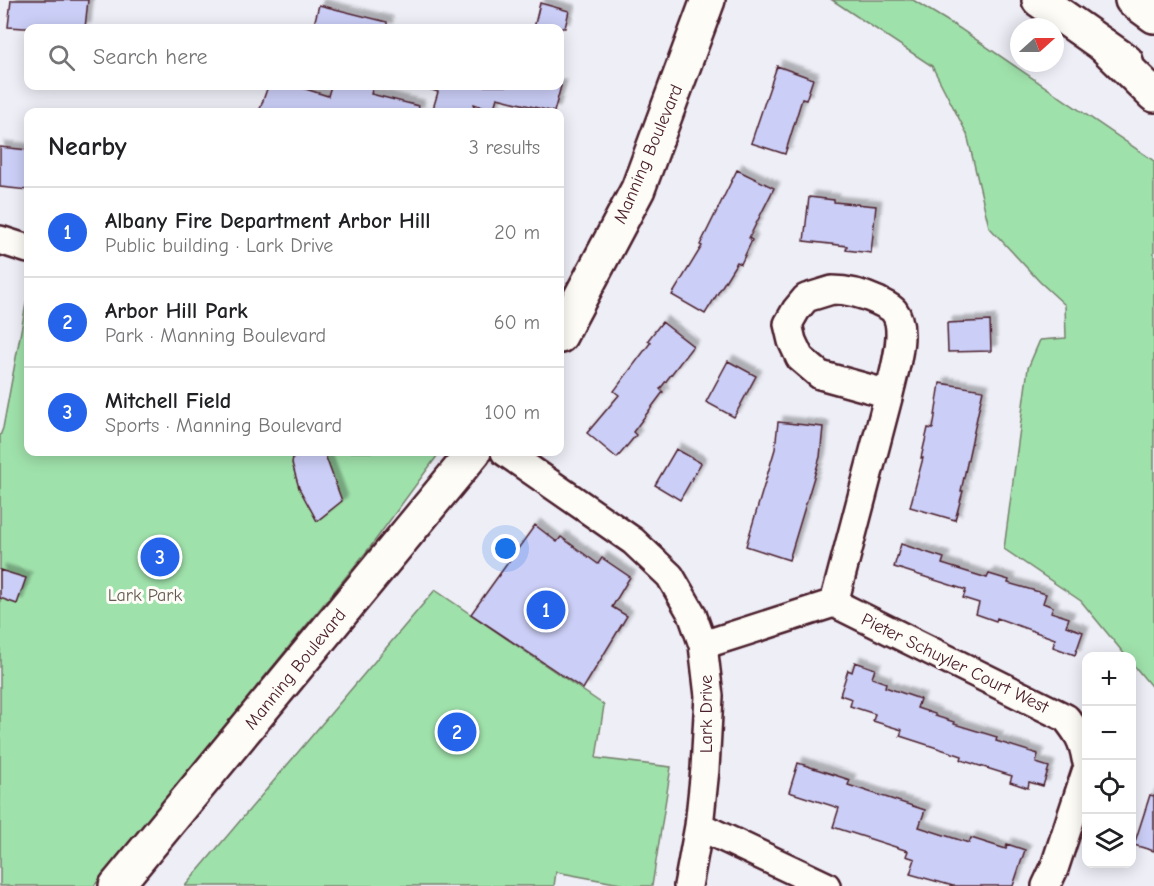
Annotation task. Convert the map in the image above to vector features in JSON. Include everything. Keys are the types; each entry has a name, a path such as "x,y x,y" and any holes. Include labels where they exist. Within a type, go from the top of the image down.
{"main road":[{"name":"Manning Boulevard","path":"564,328 638,189 708,0"},
{"path":"1039,0 1154,82"},
{"path":"1132,0 1154,16"},
{"path":"1103,45 1154,95"},
{"name":"Manning Boulevard","path":"116,886 471,456"}],"street":[{"path":"0,240 24,248"},
{"path":"703,645 834,603 889,394 901,335 898,317 892,308 871,298 846,290 832,290 806,298 788,324 792,341 800,358 820,375 889,394"},
{"name":"Lark Drive","path":"511,456 633,541 670,576 692,614 703,645 709,696 699,826 688,886"},
{"name":"Pieter Schuyler Court West","path":"834,603 1066,718 1080,735 1082,743"},
{"path":"1046,886 1054,869 1082,784"},
{"path":"699,826 826,886"}],"green space":[{"path":"832,0 913,0 1010,63 1010,72 1024,72 1154,161 1154,690 1136,668 1136,652 1123,652 1081,601 1004,549 1028,368 1040,340 1066,338 1065,305 1040,282 989,227 967,134 932,66"},
{"name":"Lark Park","path":"24,315 24,456 437,456 371,546 94,886 0,886 0,436"},
{"path":"435,590 604,705 596,758 671,767 652,886 631,886 556,872 554,886 185,886"}],"building":[{"path":"11,0 88,0 85,24 24,24 24,28 8,27"},
{"path":"540,3 569,11 565,28 564,24 535,24"},
{"path":"319,5 387,22 387,24 314,24"},
{"path":"777,66 813,79 806,100 802,99 785,154 751,143"},
{"path":"267,90 309,90 328,96 330,90 372,90 371,94 419,106 419,108 260,108"},
{"path":"432,90 560,90 555,108 538,108 497,98 494,108 474,104 474,108 433,108 438,92"},
{"path":"0,147 24,150 24,190 0,187"},
{"path":"737,170 774,188 749,238 752,240 741,264 737,262 705,314 672,295 702,246 700,245"},
{"path":"809,197 876,206 871,253 846,250 847,246 804,241"},
{"path":"990,321 991,351 948,352 947,323"},
{"path":"662,322 693,346 660,389 663,392 633,432 636,435 617,458 587,433 619,395 614,391 651,342 648,340"},
{"path":"728,361 756,376 734,417 706,402"},
{"path":"940,383 983,390 955,520 910,507 928,428 933,429"},
{"path":"778,422 823,427 820,457 789,560 746,546 775,449"},
{"path":"676,449 701,463 680,500 655,485"},
{"path":"293,456 325,456 342,501 317,521 299,488 292,463"},
{"path":"535,525 557,542 561,537 598,564 602,558 630,577 612,607 627,616 583,689 471,614"},
{"path":"901,544 944,558 942,564 987,578 989,574 1009,580 1008,583 1046,594 1043,603 1053,607 1051,612 1069,618 1066,626 1083,632 1075,655 1053,647 1055,639 997,618 996,621 976,614 979,603 963,598 966,590 894,567"},
{"path":"0,570 26,578 17,604 0,598"},
{"path":"855,662 875,669 872,678 886,683 885,687 920,699 917,708 954,722 954,724 997,737 996,741 1038,754 1036,763 1049,767 1043,786 1029,782 1028,788 1010,782 1012,776 961,760 962,756 900,736 902,730 873,721 875,714 850,706 852,699 840,695 848,670 852,672"},
{"path":"798,763 850,780 848,785 925,810 919,827 969,843 971,838 1006,849 1007,844 1025,850 1013,886 953,886 910,874 915,859 906,856 908,851 833,827 839,808 789,792"},
{"path":"1150,795 1154,796 1154,851 1136,846 1136,839"}],"place":[{"name":"Mitchell Field","path":"160,557"},
{"name":"Albany Fire Department Arbor Hill","path":"546,610"},
{"name":"Arbor Hill Park","path":"457,732"}]}
